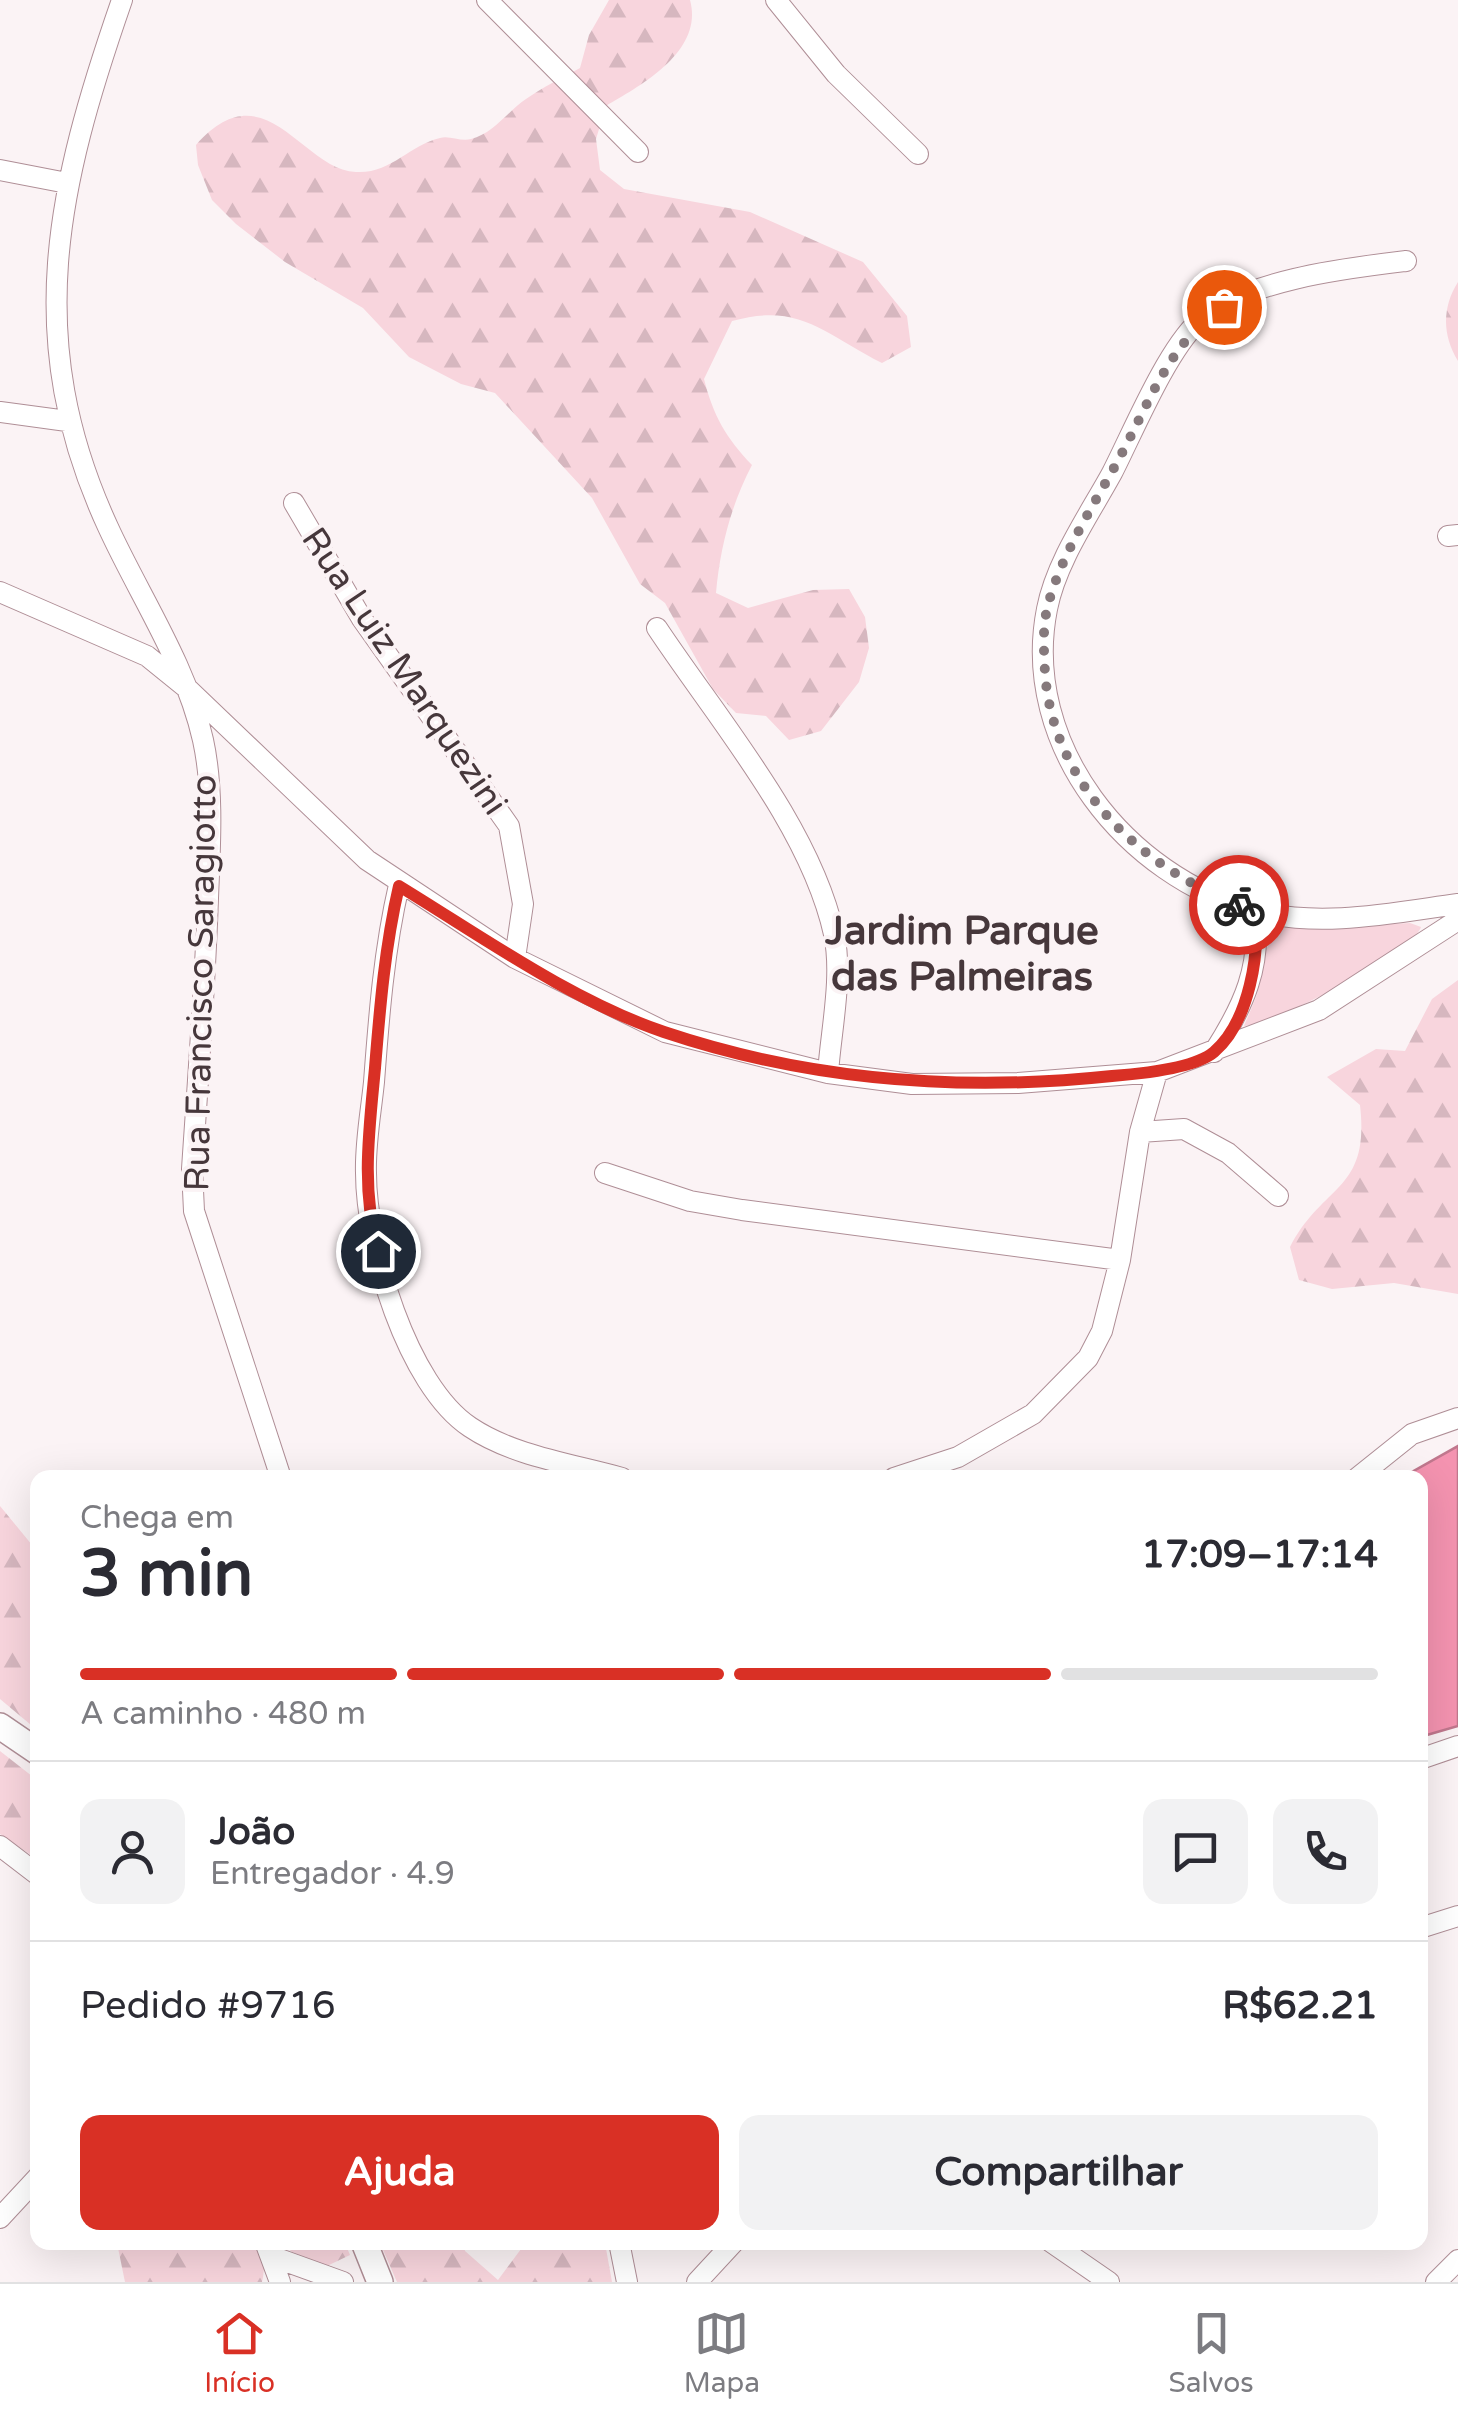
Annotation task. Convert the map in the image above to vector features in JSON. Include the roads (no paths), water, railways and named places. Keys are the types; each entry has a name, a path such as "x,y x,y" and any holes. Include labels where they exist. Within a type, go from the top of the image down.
{"main road":[{"path":"0,1726 30,1747"}],"street":[{"path":"122,0 67,183 54,315 67,421 108,526 189,690"},
{"path":"487,0 638,152"},
{"path":"776,0 836,74 918,154"},
{"path":"0,170 67,183"},
{"path":"1406,261 1336,269 1280,283 1198,322 1129,439 1065,561 1047,606 1043,642 1047,699 1063,750 1082,784 1114,826 1154,861 1208,893 1254,910 1330,918 1458,904"},
{"path":"0,412 67,421"},
{"name":"Rua Luiz Marquezini","path":"294,503 362,619 509,826 523,904 516,958"},
{"path":"0,592 146,656 189,690 332,828 399,886 516,958 664,1032 828,1073 930,1084 1018,1083 1156,1072 1319,1010 1458,920"},
{"path":"657,628 798,842 821,895 835,937 828,1073"},
{"name":"Rua Francisco Saragiotto","path":"189,690 204,742 210,856 192,1169 194,1211 278,1470"},
{"path":"399,886 386,944 366,1172 368,1215 399,1322 446,1407 470,1427 504,1444 594,1470"},
{"path":"1214,1052 1249,988 1258,935 1254,910"},
{"path":"918,1470 958,1457 1032,1414 1064,1387 1088,1358 1102,1330 1120,1260 1140,1132 1156,1072"},
{"path":"1140,1132 1184,1130 1228,1153 1278,1196"},
{"path":"605,1173 690,1201 742,1210 1120,1260"},
{"path":"1367,1470 1412,1434 1458,1418"},
{"path":"1428,1756 1458,1746"},
{"path":"0,1846 30,1869"},
{"path":"1428,1925 1458,1916"},
{"path":"0,2218 30,2186"},
{"path":"268,2250 280,2282"},
{"path":"270,2250 345,2282 372,2261"},
{"path":"620,2250 626,2282"},
{"path":"699,2282 727,2250"},
{"path":"1062,2250 1109,2282"},
{"path":"1436,2282 1458,2260"}],"district":[{"name":"Jardim Parque das Palmeiras","path":"962,953"}]}
